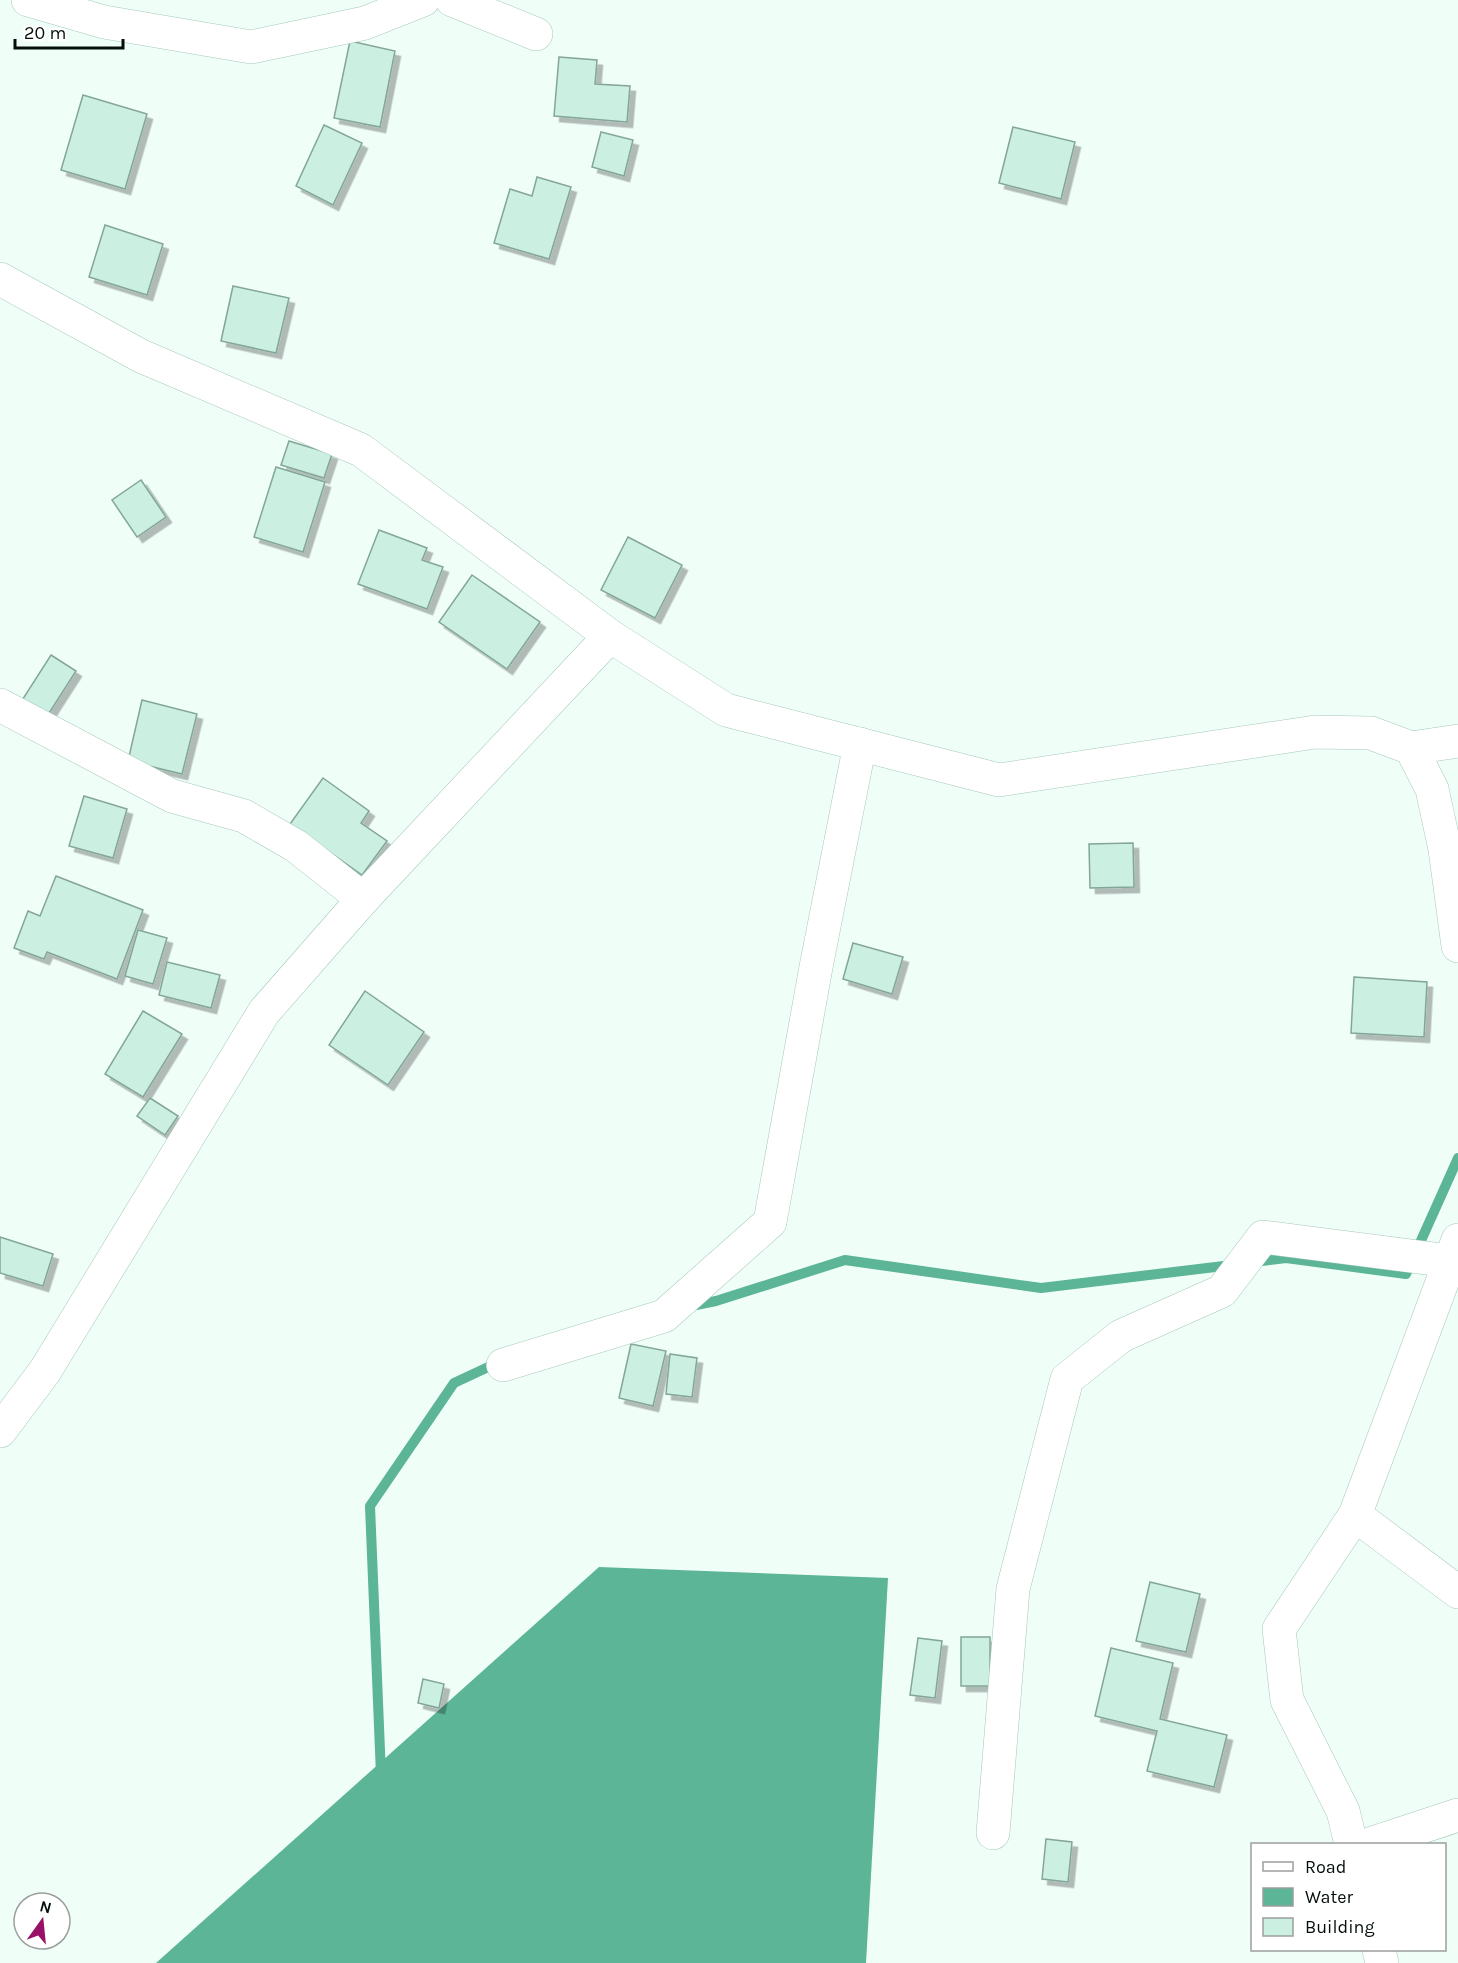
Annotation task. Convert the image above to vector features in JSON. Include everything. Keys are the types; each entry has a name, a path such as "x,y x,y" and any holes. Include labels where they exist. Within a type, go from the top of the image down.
{"street":[{"path":"28,0 104,22 251,47 365,23 423,0"},
{"path":"452,0 536,34"},
{"path":"0,279 141,356 361,450 610,636 726,710 999,780 1315,732 1371,733 1411,748 1458,741"},
{"path":"0,1431 45,1371 264,1011 363,899 610,636"},
{"path":"0,705 172,796 244,816 296,846 363,899"},
{"path":"503,1365 664,1316 770,1222 816,967 860,744"},
{"path":"1411,748 1432,789 1445,849 1458,946"},
{"path":"993,1833 1013,1589 1067,1379 1121,1336 1222,1291 1263,1237 1454,1251 1355,1515 1279,1629 1287,1700 1343,1811 1351,1843"},
{"path":"1355,1515 1458,1592"},
{"path":"1376,1843 1458,1815"}],"water":[{"path":"599,1567 888,1578 866,1963 156,1963"}],"building":[{"path":"350,41 395,51 380,127 334,118"},
{"path":"559,57 597,60 595,84 630,86 627,122 554,116"},
{"path":"83,95 147,114 125,189 61,170"},
{"path":"324,125 362,143 333,205 296,186"},
{"path":"1013,127 1075,142 1061,199 999,183"},
{"path":"601,132 633,140 624,176 592,167"},
{"path":"537,177 571,187 549,259 494,243 510,189 532,196"},
{"path":"105,225 163,244 147,295 89,277"},
{"path":"233,286 289,298 276,353 221,341"},
{"path":"289,441 332,454 324,478 281,465"},
{"path":"276,467 325,482 303,552 254,537"},
{"path":"141,480 166,517 137,537 112,500"},
{"path":"379,530 427,548 422,560 443,567 427,609 358,584"},
{"path":"628,537 682,565 655,618 601,590"},
{"path":"472,575 540,622 507,669 439,622"},
{"path":"51,655 76,671 44,721 19,705"},
{"path":"142,700 197,714 182,774 128,761"},
{"path":"323,778 369,811 361,823 387,841 362,875 290,824"},
{"path":"84,796 127,809 113,858 69,846"},
{"path":"1133,843 1134,887 1090,888 1089,844"},
{"path":"56,876 143,910 117,979 47,952 44,959 14,948 28,911 40,916"},
{"path":"138,930 167,938 153,984 125,976"},
{"path":"853,943 903,957 892,994 843,979"},
{"path":"167,962 220,975 211,1008 159,995"},
{"path":"1354,977 1427,982 1424,1037 1351,1033"},
{"path":"365,991 424,1032 388,1085 329,1045"},
{"path":"143,1011 182,1034 143,1097 105,1074"},
{"path":"150,1098 178,1116 165,1135 137,1116"},
{"path":"0,1237 53,1254 43,1286 0,1273"},
{"path":"631,1344 666,1351 653,1406 619,1398"},
{"path":"670,1354 697,1358 692,1397 666,1394"},
{"path":"1150,1582 1200,1594 1186,1652 1136,1641"},
{"path":"961,1637 990,1637 990,1686 961,1686"},
{"path":"918,1638 942,1641 935,1698 910,1695"},
{"path":"1111,1648 1173,1663 1160,1719 1227,1735 1214,1787 1147,1771 1157,1731 1095,1716"},
{"path":"423,1679 444,1684 439,1708 418,1703"},
{"path":"1046,1839 1072,1842 1068,1882 1042,1879"}],"waterway":[{"path":"1254,1262 1286,1258 1406,1274 1458,1158"},
{"path":"691,1306 716,1301 845,1260 1041,1288 1232,1265"},
{"path":"381,1775 370,1506 454,1383 499,1362"}]}
